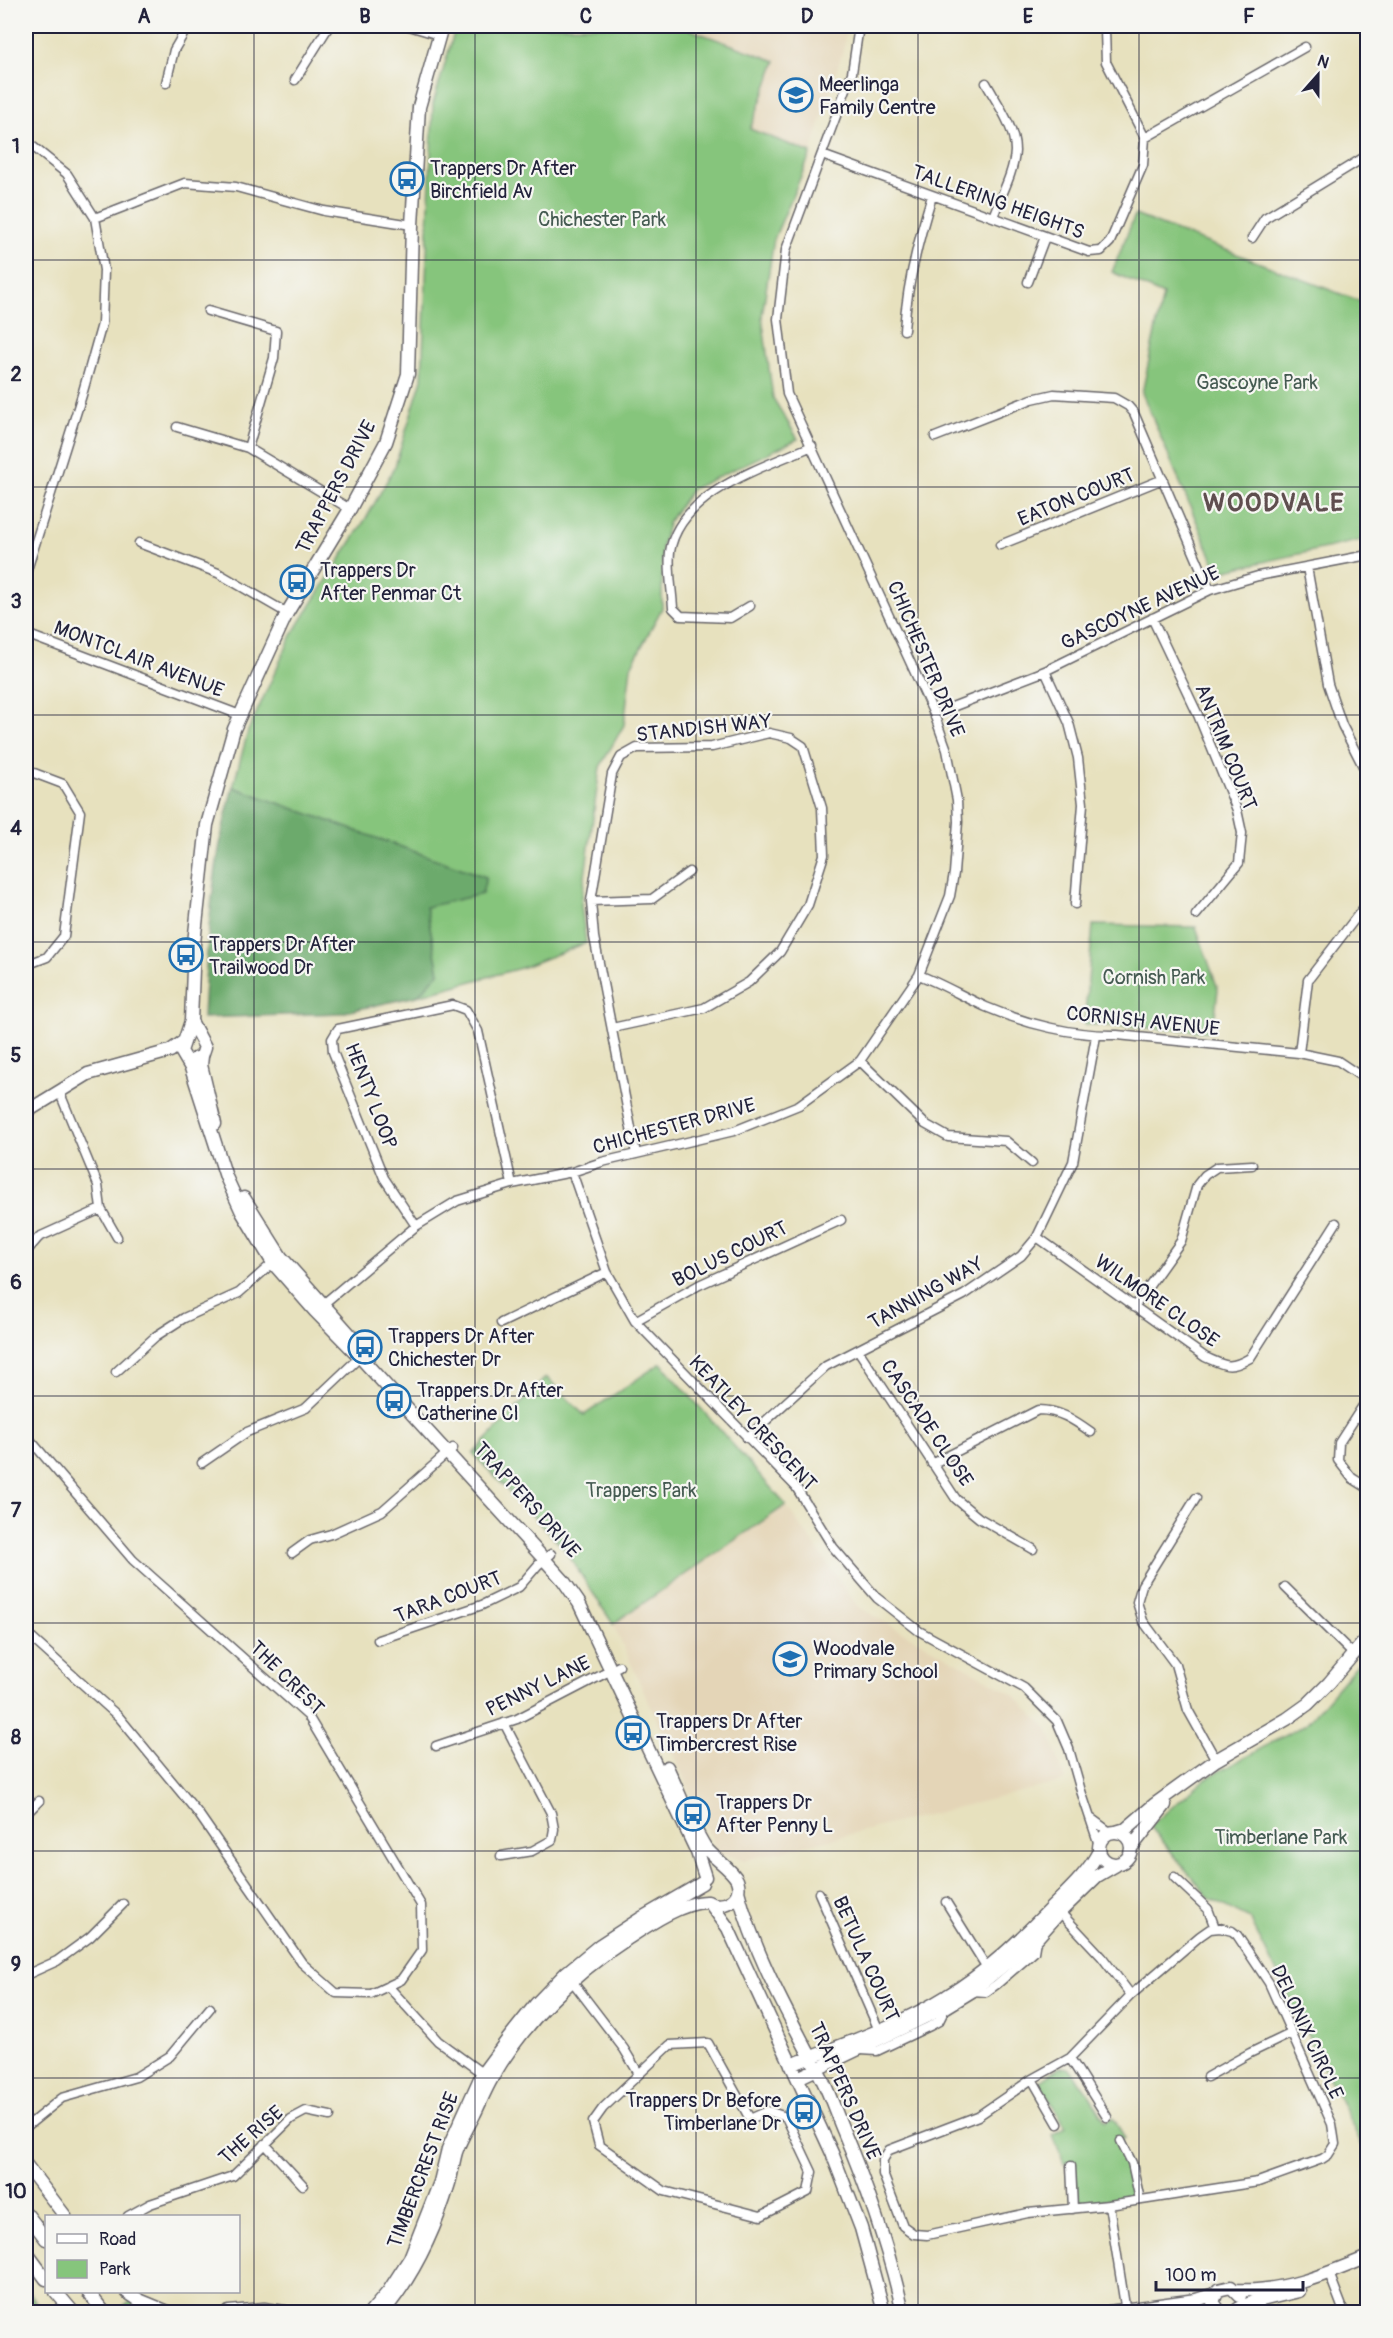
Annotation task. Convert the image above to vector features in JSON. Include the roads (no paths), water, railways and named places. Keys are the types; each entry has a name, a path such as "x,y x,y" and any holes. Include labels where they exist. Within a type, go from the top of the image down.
{"main road":[{"name":"TRAPPERS DRIVE","path":"441,30 419,107 412,225 408,374 386,442 350,508 287,613 234,729 207,825 194,942 191,1021 185,1048 226,1178 242,1212 277,1260 450,1451 548,1556 566,1571 585,1598 697,1851 703,1880"},
{"path":"185,1048 192,1060 202,1056 205,1047 191,1021"},
{"path":"185,1048 191,1036 201,1039"},
{"path":"26,1112 88,1074 185,1048"},
{"name":"TRAPPERS DRIVE","path":"202,1056 201,1065 215,1123 233,1174 277,1260"},
{"path":"798,2078 855,2051 907,2018 990,1972 1036,1939 1094,1862 1103,1837 1126,1829 1155,1804 1216,1760 1279,1724 1308,1704 1368,1637"},
{"name":"TRAPPERS DRIVE","path":"615,1667 706,1847 728,1871"},
{"path":"791,2065 881,2034 946,2007 972,1991 1031,1929 1097,1876 1129,1857 1131,1848 1155,1816 1184,1784"},
{"path":"1114,1832 1128,1839 1131,1848"},
{"path":"1099,1848 1107,1862 1116,1865"},
{"path":"715,1870 728,1871 736,1879 738,1891 733,1900 720,1906 709,1902 703,1895 703,1880 715,1870"},
{"name":"TIMBERCREST RISE","path":"371,2313 410,2258 440,2182 448,2149 487,2076 536,2004 608,1940 703,1880"},
{"name":"TRAPPERS DRIVE","path":"738,1891 754,1942 834,2108 880,2224 903,2313"},
{"name":"TIMBERCREST RISE","path":"569,1977 645,1926 696,1901 709,1902"},
{"name":"TRAPPERS DRIVE","path":"709,1902 728,1928 832,2154 861,2228 884,2313"},
{"name":"TIMBERCREST RISE","path":"383,2313 418,2262 448,2185 456,2152 487,2076"},
{"path":"26,2165 64,2215"},
{"path":"26,2212 45,2239"},
{"path":"26,2252 45,2278"},
{"path":"1109,2313 1196,2300 1215,2294 1226,2287 1255,2291 1331,2277 1368,2257"},
{"path":"1236,2311 1253,2302 1368,2265"},
{"path":"1235,2290 1240,2296 1236,2311"},
{"path":"57,2293 73,2313"},
{"path":"89,2293 104,2313"},
{"path":"128,2293 168,2313"},
{"path":"1215,2294 1213,2302 1219,2313"},
{"path":"229,2313 264,2309 285,2313"},
{"path":"1178,2313 1199,2310 1219,2313"}],"street":[{"path":"166,83 174,50 189,26"},
{"path":"295,80 329,26"},
{"path":"409,26 441,30"},
{"name":"CHICHESTER DRIVE","path":"320,1307 416,1226 458,1201 512,1184 572,1172 734,1131 798,1105 860,1061 919,975 950,896 957,852 958,822 954,778 934,714 787,394 778,319 786,250 852,73 859,26"},
{"path":"1110,26 1105,30 1106,62 1145,138 1305,47"},
{"path":"986,83 1009,125 1015,152 1012,168 993,218"},
{"name":"TALLERING HEIGHTS","path":"822,155 1089,252 1101,251 1106,246 1143,165 1145,138"},
{"path":"26,141 67,174 95,218 104,270 102,324 26,573"},
{"path":"1252,238 1265,218 1368,155"},
{"path":"95,218 185,183 236,187 324,211 412,225"},
{"path":"904,330 916,249 932,196"},
{"path":"1028,282 1045,237"},
{"path":"208,311 276,331 274,358 248,448"},
{"path":"935,437 1044,395 1077,394 1114,398 1128,406 1134,413 1210,590"},
{"path":"177,427 248,448 350,508"},
{"path":"750,606 730,618 681,616 673,608 670,552 676,536 702,499 812,446"},
{"name":"EATON COURT","path":"1000,545 1163,479"},
{"path":"139,543 218,573 287,613"},
{"name":"GASCOYNE AVENUE","path":"934,714 1045,671 1210,590 1258,576 1368,555"},
{"path":"1307,567 1328,684 1342,725 1368,776"},
{"name":"ANTRIM COURT","path":"1152,618 1198,715 1237,810 1242,833 1239,863 1196,915"},
{"name":"MONTCLAIR AVENUE","path":"26,634 240,715"},
{"path":"1045,671 1069,723 1078,758 1083,804 1075,904"},
{"name":"STANDISH WAY","path":"612,1028 704,1008 749,982 780,952 807,905 824,855 822,808 803,746 791,738 769,733 712,747 637,748 621,758 612,774 591,901 594,936 636,1154"},
{"path":"26,770 63,784 80,812 64,936 47,957 26,965"},
{"path":"591,901 652,899 689,872"},
{"path":"1299,1053 1308,981 1368,902"},
{"name":"CORNISH AVENUE","path":"919,975 988,1008 1045,1026 1096,1036 1118,1035 1299,1053 1338,1061 1368,1081"},
{"name":"HENTY LOOP","path":"416,1226 384,1178 333,1052 332,1039 338,1029 453,1005 466,1010 478,1031 512,1184"},
{"name":"TANNING WAY","path":"747,1438 826,1366 964,1295 1021,1256 1037,1237 1073,1162 1096,1036"},
{"path":"860,1061 925,1124 948,1137 1006,1141 1032,1163"},
{"path":"59,1091 98,1185 101,1209 117,1237"},
{"path":"1134,1307 1181,1241 1197,1185 1205,1175 1217,1167 1252,1165"},
{"name":"KEATLEY CRESCENT","path":"572,1172 607,1272 635,1321 796,1487 833,1547 877,1598 919,1630 1024,1688 1049,1711 1064,1733 1099,1848"},
{"path":"26,1252 39,1237 101,1209"},
{"name":"BOLUS COURT","path":"635,1321 699,1285 841,1220"},
{"name":"WILMORE CLOSE","path":"1037,1237 1205,1357 1228,1367 1250,1358 1336,1223"},
{"path":"116,1372 156,1336 184,1318 240,1293 277,1260"},
{"path":"501,1323 607,1272"},
{"name":"CASCADE CLOSE","path":"858,1350 956,1500 979,1518 1033,1549"},
{"path":"202,1463 247,1432 306,1408 362,1354"},
{"path":"1368,1398 1339,1443 1338,1460 1352,1478 1368,1488"},
{"path":"932,1464 1038,1410 1052,1410 1069,1417 1091,1432"},
{"name":"THE CREST","path":"26,1435 133,1560 308,1716 421,1905 422,1950 401,1980 371,1994 336,1993 302,1963 198,1813 119,1717 26,1633"},
{"path":"292,1553 310,1540 331,1534 382,1511 450,1451"},
{"path":"1196,1498 1142,1585 1137,1602 1143,1622 1175,1664 1188,1710 1216,1760"},
{"name":"TARA COURT","path":"378,1640 482,1605 519,1587 548,1556"},
{"path":"1285,1587 1354,1655"},
{"name":"PENNY LANE","path":"436,1746 517,1719 615,1667"},
{"path":"501,1856 532,1851 542,1846 552,1840 554,1829 551,1813 504,1723"},
{"path":"26,1814 39,1801"},
{"path":"1089,1816 1103,1829 1114,1832"},
{"path":"1174,1877 1208,1909 1215,1928"},
{"name":"BETULA COURT","path":"819,1893 881,2034"},
{"path":"946,1902 990,1972"},
{"path":"26,1974 57,1961 90,1937 123,1904"},
{"path":"1057,1909 1102,1957 1131,1995"},
{"name":"DELONIX CIRCLE","path":"1215,1928 1232,1931 1243,1943 1269,1983 1334,2131 1335,2144 1328,2155 1258,2182 1109,2205 1028,2213 927,2235 914,2234 903,2226 883,2174 883,2160 890,2150 978,2116 1032,2079 1070,2058 1131,1995 1200,1936 1215,1928"},
{"path":"972,1991 986,1992 997,1984 1034,1952 1036,1939"},
{"path":"569,1977 624,2049 639,2074"},
{"path":"388,1986 438,2041 487,2076"},
{"path":"855,2051 865,2049 877,2051 900,2041 939,2021 946,2007"},
{"path":"26,2127 62,2098 136,2077 170,2056 210,2008"},
{"path":"1207,2077 1292,2033"},
{"path":"708,2043 750,2119 768,2111 786,2117 812,2172 808,2192 761,2216 664,2191 599,2145 593,2122 603,2108 639,2074 670,2045 708,2043"},
{"path":"1070,2058 1107,2117"},
{"path":"1032,2079 1058,2124"},
{"name":"THE RISE","path":"131,2215 150,2204 233,2176 291,2119 306,2112 330,2116"},
{"path":"1121,2141 1132,2163 1140,2200"},
{"path":"265,2144 303,2185"},
{"path":"1071,2166 1073,2209"},
{"path":"1109,2205 1126,2311"},
{"path":"1331,2277 1344,2313"}],"place":[{"name":"Meerlinga Family Centre","path":"796,95"},
{"name":"Trappers Dr After Birchfield Av","path":"407,179"},
{"name":"Trappers Dr After Penmar Ct","path":"297,582"},
{"name":"Trappers Dr After Trailwood Dr","path":"186,955"},
{"name":"Trappers Dr After Chichester Dr","path":"365,1347"},
{"name":"Trappers Dr After Catherine Cl","path":"394,1401"},
{"name":"Woodvale Primary School","path":"790,1659"},
{"name":"Trappers Dr After Timbercrest Rise","path":"633,1733"},
{"name":"Trappers Dr After Penny L","path":"693,1814"},
{"name":"Trappers Dr Before Timberlane Dr","path":"804,2112"}],"district":[{"name":"WOODVALE","path":"1274,503"}],"park label":[{"name":"Chichester Park","path":"602,219"},
{"name":"Gascoyne Park","path":"1257,382"},
{"name":"Cornish Park","path":"1154,977"},
{"name":"Trappers Park","path":"641,1490"},
{"name":"Timberlane Park","path":"1281,1837"}]}
